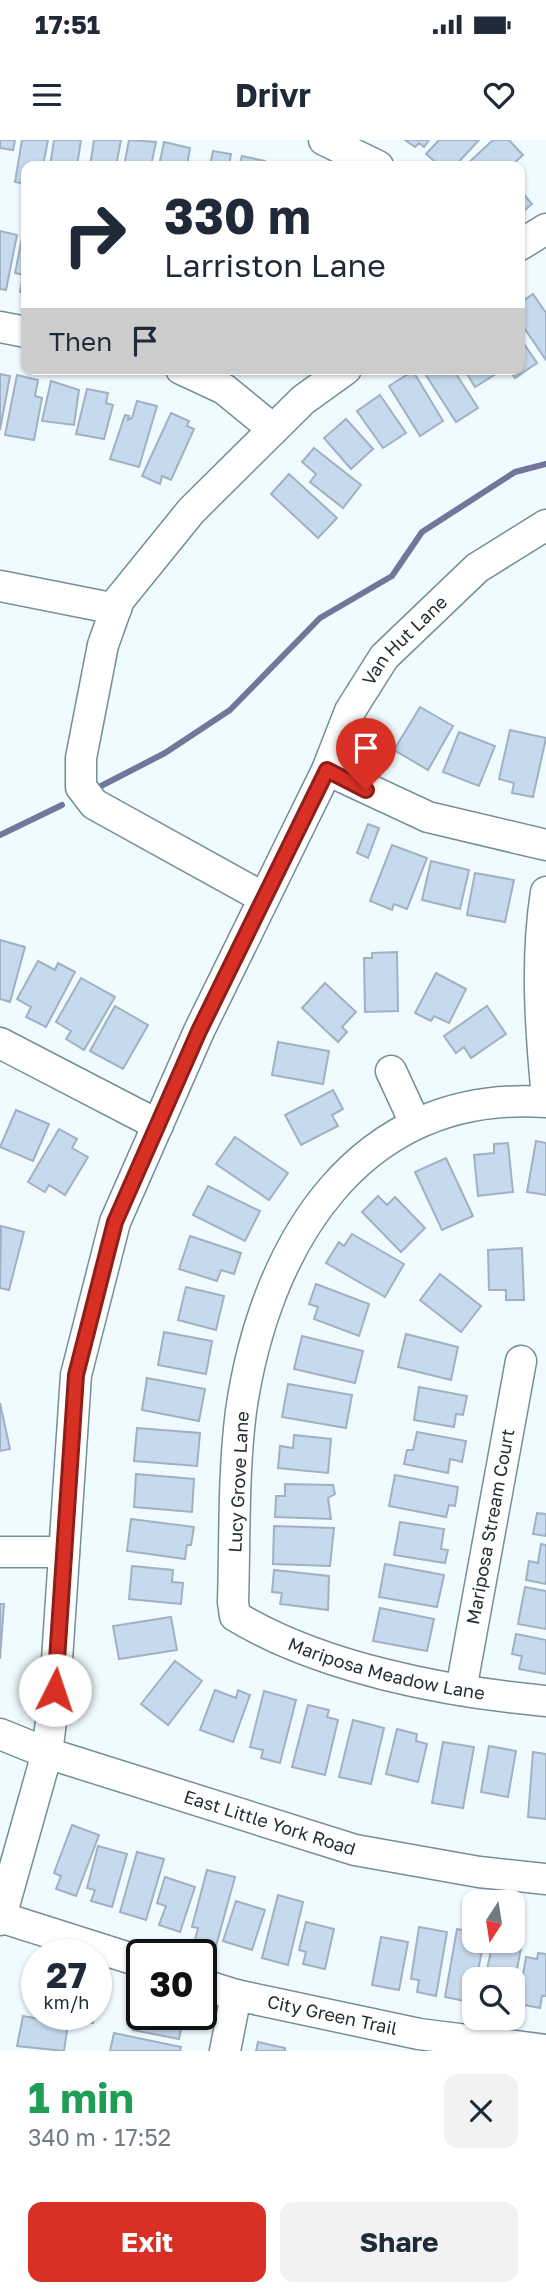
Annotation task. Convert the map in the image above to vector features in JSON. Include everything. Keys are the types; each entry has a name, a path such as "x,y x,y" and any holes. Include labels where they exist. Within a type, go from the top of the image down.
{"street":[{"path":"324,140 368,161"},
{"path":"525,242 546,229"},
{"path":"0,327 21,331"},
{"path":"194,375 224,389 263,439"},
{"path":"264,898 94,804 81,786 84,746 103,645 119,600 191,511 303,400 338,375"},
{"name":"Van Hut Lane","path":"0,1918 47,1753 55,1690 76,1375 115,1222 199,1031 327,770 351,711 384,657 477,568 546,524"},
{"path":"0,586 116,609"},
{"path":"327,770 428,817 546,845"},
{"path":"546,892 541,932 540,983 546,1087"},
{"path":"0,1043 158,1125"},
{"path":"391,1071 415,1123"},
{"name":"Lucy Grove Lane","path":"235,1616 233,1602 236,1498 242,1409 273,1289 293,1245 321,1200 343,1174 415,1123 476,1105 522,1100 546,1102"},
{"name":"Mariposa Stream Court","path":"461,1690 521,1361"},
{"path":"0,1552 64,1552"},
{"name":"Mariposa Meadow Lane","path":"235,1616 260,1631 356,1665 461,1690 546,1701"},
{"name":"East Little York Road","path":"0,1734 47,1753 355,1850 479,1872 546,1879"},
{"path":"0,1918 126,1957"},
{"name":"City Green Trail","path":"217,1989 471,2047 546,2050"},
{"path":"225,2051 236,1995"}],"building":[{"path":"0,140 15,140 13,150 0,148"},
{"path":"22,140 48,140 44,161 21,161 21,183 15,182"},
{"path":"54,140 81,140 78,161 51,161"},
{"path":"94,140 121,140 117,161 91,161"},
{"path":"129,140 156,142 152,161 125,161"},
{"path":"405,140 429,140 424,147 419,143 415,147"},
{"path":"439,140 479,140 460,161 434,161 426,154"},
{"path":"493,140 509,140 523,155 516,161 470,161"},
{"path":"164,142 190,148 188,161 160,161"},
{"path":"213,151 231,154 230,161 211,161"},
{"path":"242,156 265,161 240,161"},
{"path":"525,196 532,204 525,210"},
{"path":"0,231 17,235 6,290 0,289"},
{"path":"21,243 21,274 15,273"},
{"path":"533,294 546,313 546,360 525,329 525,300"},
{"path":"525,345 537,363 525,371"},
{"path":"0,374 10,376 0,430"},
{"path":"17,375 38,380 35,396 42,398 34,440 5,435"},
{"path":"407,375 415,375 443,421 420,436 389,386"},
{"path":"426,375 457,375 478,408 456,422"},
{"path":"468,375 494,375 475,387"},
{"path":"51,381 79,390 74,425 42,421"},
{"path":"87,389 108,393 106,403 113,405 104,439 76,434"},
{"path":"380,395 406,433 383,448 357,411"},
{"path":"137,401 157,406 139,467 110,459 125,415 129,416 128,420 132,418"},
{"path":"171,413 189,421 187,426 194,429 171,480 162,476 160,484 142,476"},
{"path":"346,419 373,449 351,469 324,438"},
{"path":"314,448 361,485 343,508 310,482 316,474 302,462"},
{"path":"289,474 337,518 318,538 271,494"},
{"path":"420,707 453,726 428,770 394,750"},
{"path":"510,730 546,738 533,797 512,793 514,783 499,779"},
{"path":"459,732 495,746 479,786 443,772"},
{"path":"368,824 379,828 368,858 357,853"},
{"path":"392,845 427,858 407,909 394,904 392,910 370,901"},
{"path":"431,861 469,870 460,909 422,900"},
{"path":"475,873 514,880 505,922 467,915"},
{"path":"0,940 25,947 10,1002 0,999"},
{"path":"397,952 398,1011 365,1012 364,958 372,958 372,953"},
{"path":"38,961 55,970 58,963 75,972 46,1027 26,1017 31,1007 17,999"},
{"path":"436,973 466,989 449,1023 434,1016 431,1021 415,1013"},
{"path":"81,978 115,997 84,1050 66,1039 71,1031 56,1022"},
{"path":"325,983 356,1012 342,1027 347,1032 338,1042 302,1008"},
{"path":"115,1006 148,1025 123,1069 90,1051"},
{"path":"487,1006 506,1034 471,1058 464,1047 456,1053 444,1036"},
{"path":"278,1042 329,1051 323,1084 272,1075"},
{"path":"333,1090 343,1109 332,1115 338,1126 301,1145 285,1115"},
{"path":"16,1110 49,1124 33,1161 0,1147"},
{"path":"59,1129 77,1139 72,1148 88,1157 65,1195 49,1185 45,1192 28,1182"},
{"path":"235,1137 288,1173 269,1200 216,1164"},
{"path":"536,1141 546,1143 546,1195 527,1192"},
{"path":"508,1143 513,1192 478,1196 474,1155 494,1153 494,1144"},
{"path":"446,1158 473,1216 442,1230 415,1172"},
{"path":"208,1186 260,1211 245,1241 193,1215"},
{"path":"378,1196 387,1205 395,1197 425,1228 401,1252 362,1212"},
{"path":"1,1226 24,1232 9,1290 0,1288"},
{"path":"352,1234 404,1264 385,1297 326,1263 339,1242 344,1246"},
{"path":"190,1236 241,1253 234,1274 221,1270 217,1281 179,1269"},
{"path":"522,1248 524,1300 506,1300 506,1290 489,1290 488,1250"},
{"path":"440,1274 481,1306 461,1332 420,1300"},
{"path":"316,1284 369,1304 359,1336 314,1319 318,1307 309,1304"},
{"path":"186,1287 224,1296 216,1330 178,1320"},
{"path":"164,1332 212,1341 206,1374 158,1365"},
{"path":"406,1334 458,1347 451,1380 398,1367"},
{"path":"302,1336 363,1351 355,1383 294,1369"},
{"path":"147,1378 205,1389 199,1421 142,1410"},
{"path":"288,1384 352,1395 346,1428 282,1417"},
{"path":"419,1387 467,1396 463,1415 456,1414 454,1427 414,1420"},
{"path":"0,1403 10,1449 0,1451"},
{"path":"137,1428 200,1433 197,1466 134,1461"},
{"path":"417,1432 466,1441 462,1462 450,1459 448,1473 404,1464 407,1450 413,1450"},
{"path":"294,1435 331,1439 328,1473 278,1468 280,1446 293,1448"},
{"path":"136,1474 194,1479 192,1512 134,1507"},
{"path":"395,1475 458,1487 455,1506 449,1505 446,1517 389,1506"},
{"path":"285,1484 333,1485 335,1494 328,1498 331,1519 275,1517 276,1496 285,1496"},
{"path":"537,1513 546,1514 546,1536 533,1534"},
{"path":"131,1519 194,1527 185,1559 127,1551"},
{"path":"400,1522 444,1529 441,1549 448,1550 445,1563 394,1555"},
{"path":"274,1526 334,1528 330,1566 273,1564"},
{"path":"541,1544 546,1545 546,1584 526,1580 529,1561 538,1563"},
{"path":"385,1564 444,1575 437,1607 379,1597"},
{"path":"132,1566 173,1570 172,1582 183,1583 181,1604 129,1599"},
{"path":"274,1570 329,1576 328,1610 280,1604 282,1593 272,1592"},
{"path":"525,1587 546,1591 546,1629 518,1624"},
{"path":"0,1604 4,1604 0,1659"},
{"path":"380,1608 434,1619 427,1651 373,1641"},
{"path":"171,1617 177,1650 119,1659 113,1626"},
{"path":"516,1634 546,1640 546,1674 519,1669 522,1656 512,1654"},
{"path":"175,1661 202,1681 168,1725 141,1704"},
{"path":"215,1690 236,1698 238,1690 250,1695 233,1742 200,1730"},
{"path":"264,1691 296,1700 280,1763 261,1758 263,1750 250,1747"},
{"path":"308,1705 329,1710 327,1717 338,1720 325,1775 292,1767"},
{"path":"353,1720 384,1728 371,1784 339,1777"},
{"path":"397,1729 417,1734 416,1741 427,1744 418,1782 386,1774"},
{"path":"443,1742 474,1747 463,1808 432,1803"},
{"path":"489,1746 516,1751 508,1797 481,1792"},
{"path":"533,1752 546,1754 546,1819 528,1817"},
{"path":"72,1825 99,1835 76,1896 56,1889 61,1876 54,1873"},
{"path":"98,1846 127,1854 112,1907 91,1901 95,1890 87,1888"},
{"path":"137,1852 164,1859 146,1920 120,1912"},
{"path":"207,1870 235,1877 217,1942 217,1939 195,1939 198,1928 192,1927"},
{"path":"165,1877 195,1887 180,1932 159,1925 166,1906 157,1903"},
{"path":"278,1895 303,1902 288,1965 262,1958"},
{"path":"236,1901 265,1910 252,1950 223,1941"},
{"path":"306,1922 334,1929 325,1969 303,1964 306,1952 299,1950"},
{"path":"419,1927 447,1932 436,1996 417,1992 419,1980 411,1979"},
{"path":"457,1929 462,1930 462,1953 482,1953 479,1967 462,1967 462,2000 445,1997"},
{"path":"381,1937 408,1942 399,1990 372,1985"},
{"path":"490,1953 520,1953 517,1967 488,1967"},
{"path":"538,1953 546,1954 546,1996 542,1996 540,2008 525,2005 526,1957 537,1959"},
{"path":"21,2026 21,2030 67,2030 64,2051 17,2046"},
{"path":"133,2030 181,2030 179,2039"},
{"path":"114,2033 181,2047 180,2051 110,2051"},
{"path":"258,2042 285,2048 285,2051 256,2051"}],"waterway":[{"path":"101,786 165,753 230,710 320,618 392,576 422,532 515,472 546,464"},
{"path":"0,835 62,805"}],"route":[{"path":"55,1690 76,1375 115,1222 199,1031 327,770 366,790"}]}
